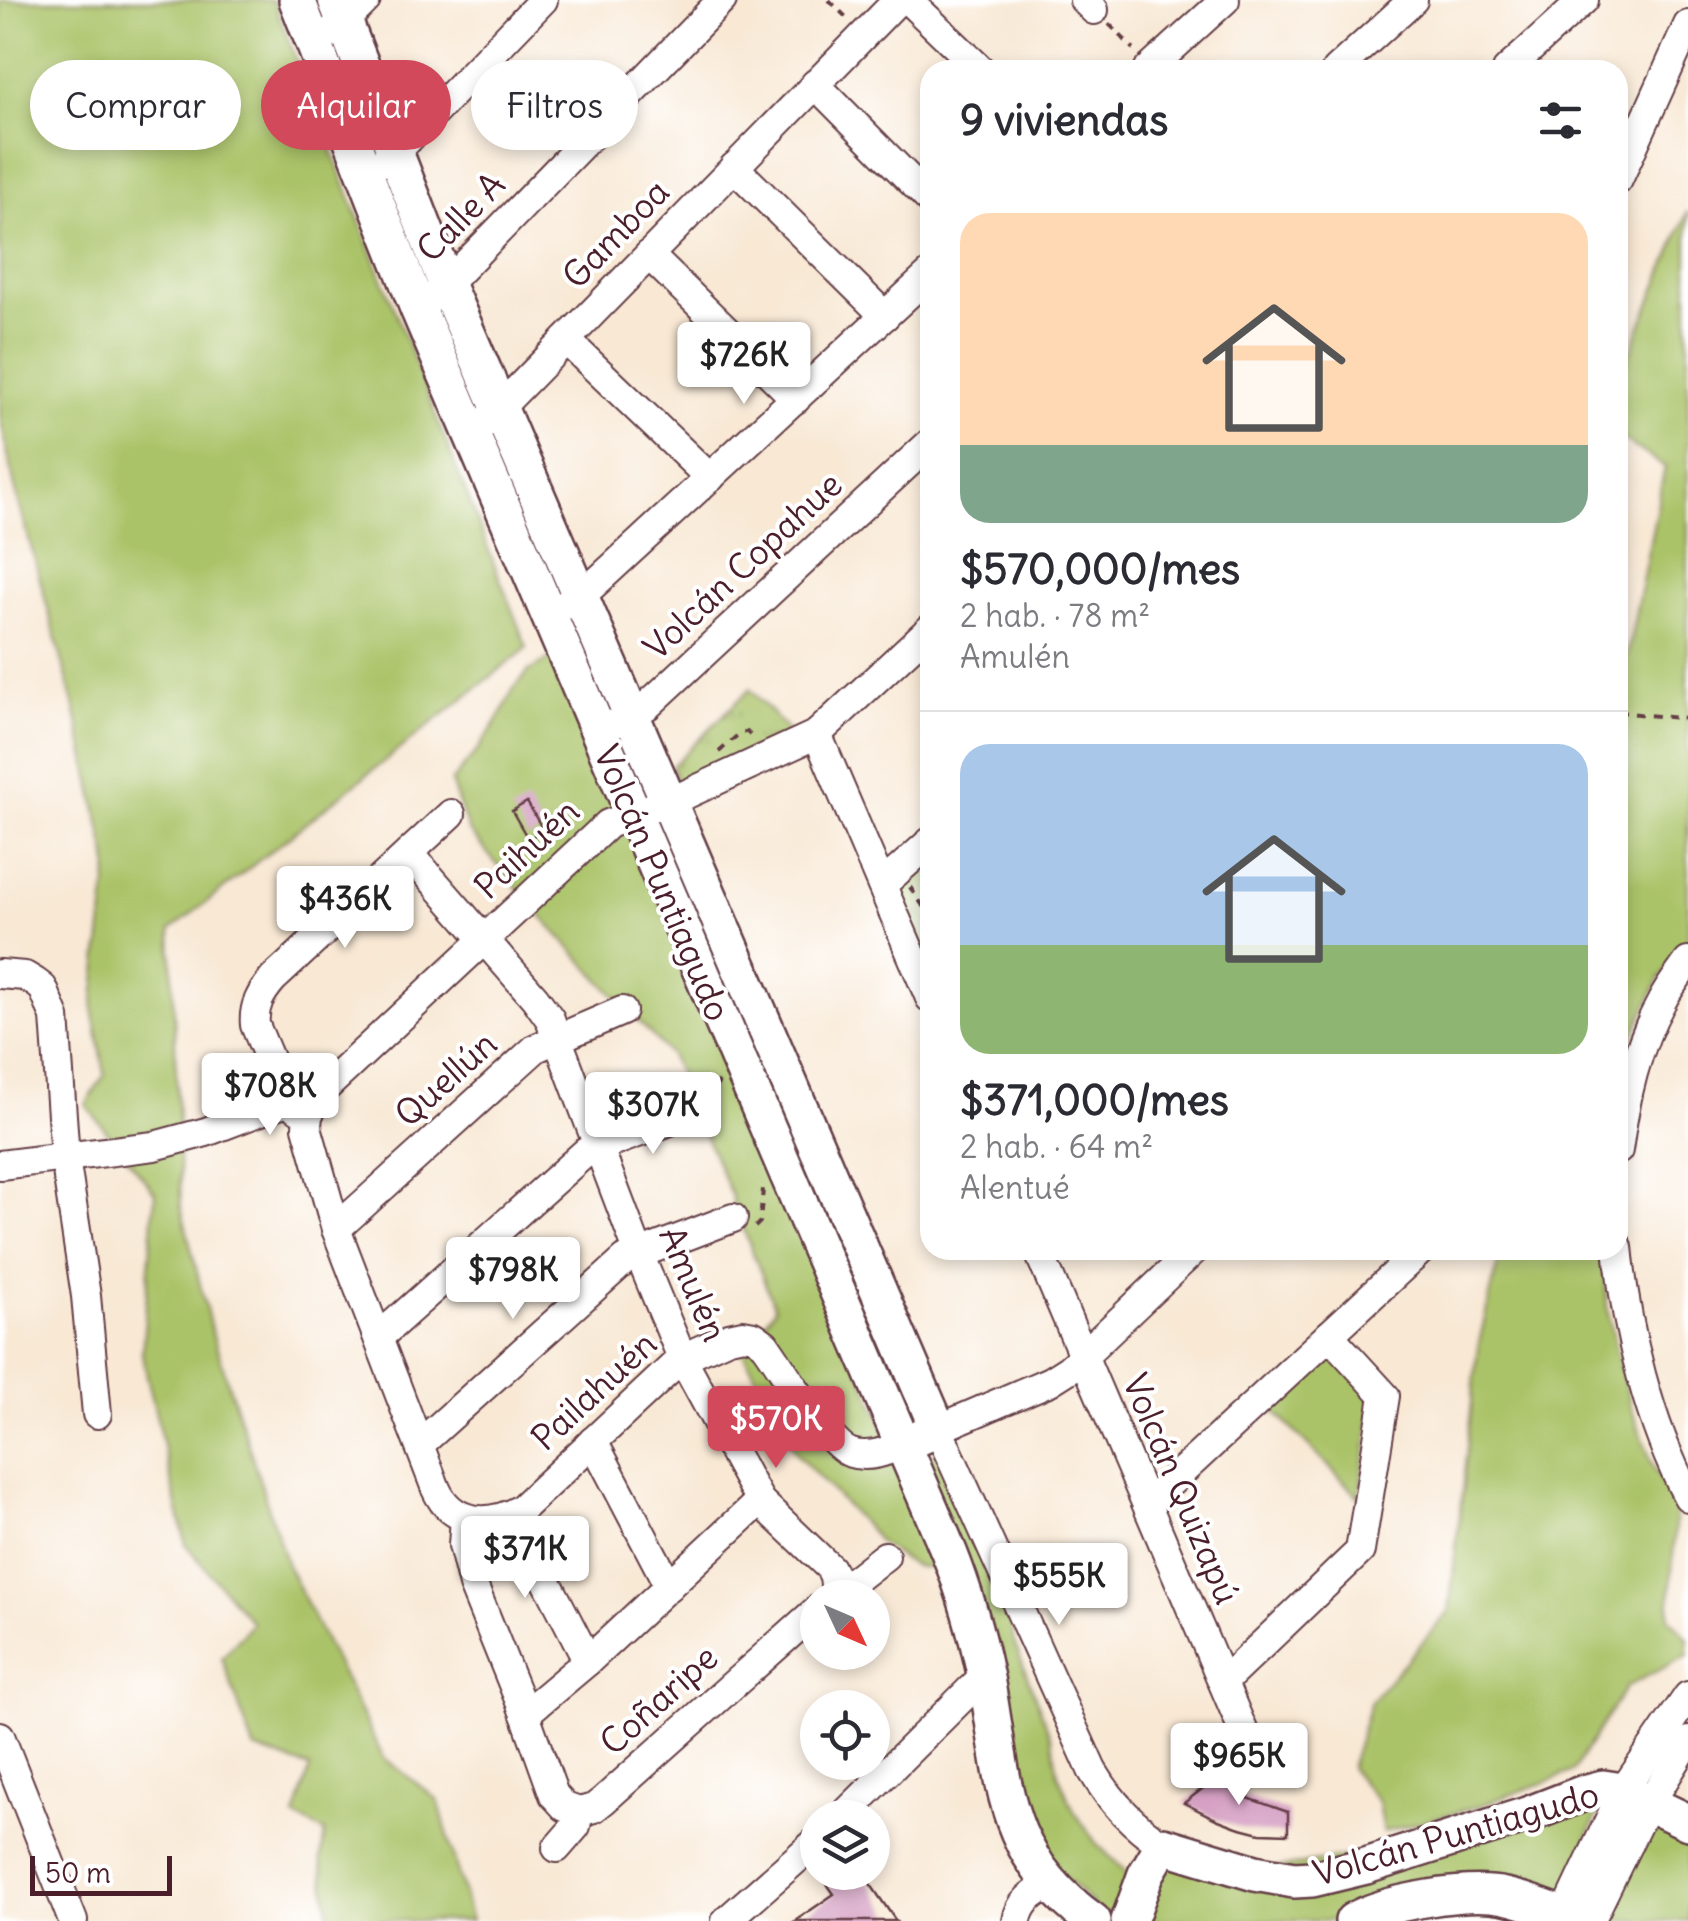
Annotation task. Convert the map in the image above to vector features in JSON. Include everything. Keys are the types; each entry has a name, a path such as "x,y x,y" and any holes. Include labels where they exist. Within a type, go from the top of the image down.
{"main road":[{"name":"Volcán Puntiagudo","path":"297,0 419,311 957,1573 985,1674 1009,1810 1026,1850 1050,1884 1093,1921"},
{"name":"Volcán Puntiagudo","path":"349,7 395,153 447,286 938,1429"},
{"path":"776,1147 810,1134"},
{"path":"904,1444 938,1429"},
{"name":"Volcán Puntiagudo","path":"1163,1845 1279,1879 1312,1879 1366,1866 1608,1788 1688,1822"},
{"path":"1129,1921 1146,1874 1163,1845"},
{"name":"Volcán Puntiagudo","path":"1353,1921 1387,1908 1479,1894 1506,1896 1578,1919"}],"street":[{"path":"365,174 395,153 543,0"},
{"name":"Calle A","path":"419,311 722,0"},
{"name":"Gamboa","path":"472,436 898,0"},
{"path":"908,0 971,60"},
{"path":"1159,60 1224,0"},
{"path":"1347,60 1413,0"},
{"path":"1518,60 1584,0"},
{"path":"313,44 349,7"},
{"path":"1628,157 1688,24"},
{"path":"815,84 920,190"},
{"path":"1628,118 1656,92"},
{"path":"734,168 885,316"},
{"path":"648,255 796,398"},
{"path":"549,615 581,596 920,283"},
{"path":"566,340 710,478"},
{"name":"Volcán Copahue","path":"597,731 648,705 920,452"},
{"name":"Paihuén","path":"297,1108 323,1090 599,831 615,819 668,801 817,734 920,638"},
{"path":"817,734 890,878 920,968"},
{"path":"451,814 272,979 258,1001 255,1024 297,1108 336,1229 440,1497 465,1518 488,1520 512,1514 588,1662"},
{"path":"890,878 920,851"},
{"name":"Amulén","path":"409,853 550,1019 682,1358 760,1501 830,1568 833,1580"},
{"path":"1628,1092 1647,1032 1662,1000 1688,962"},
{"path":"0,974 25,976 43,988 55,1017 65,1158 86,1296 96,1414"},
{"name":"Quellún","path":"336,1229 536,1048 622,1012"},
{"path":"0,1165 154,1146 232,1122 297,1108"},
{"path":"379,1337 586,1152 689,1114"},
{"path":"420,1444 626,1259 733,1218"},
{"name":"Volcán Quizapú","path":"1042,1260 1256,1758"},
{"path":"938,1429 1069,1369 1183,1260"},
{"path":"1147,1504 1410,1260"},
{"path":"1619,1260 1624,1301 1641,1371 1688,1498"},
{"name":"Pailahuén","path":"512,1514 682,1358 742,1334 765,1344 824,1429 842,1448 869,1456 904,1444"},
{"path":"1223,1682 1360,1551 1385,1396 1329,1335"},
{"name":"Volcán Puntiagudo","path":"938,1429 1092,1770 1123,1814 1163,1845"},
{"path":"593,1441 669,1586"},
{"path":"525,1714 588,1662 760,1501"},
{"path":"465,1518 463,1545 468,1572 554,1795 564,1807 579,1812"},
{"path":"854,1580 884,1556"},
{"name":"Coñaripe","path":"556,1848 576,1826 579,1812 604,1800 800,1625"},
{"path":"859,1800 985,1674"},
{"path":"1578,1919 1688,1696"},
{"path":"0,1736 73,1921"},
{"path":"1636,1797 1688,1741"},
{"path":"726,1921 800,1856"},
{"path":"1017,1921 1026,1900 1050,1884"}],"path":[{"path":"1088,5 1142,60"},
{"path":"1628,713 1688,719"},
{"path":"890,878 920,906"},
{"path":"689,1114 708,1112 715,1086 726,1076"}],"green space":[{"path":"0,0 273,0 297,60 261,60 261,150 332,150 527,648 171,930 181,1207 212,1333 287,1565 383,1757 438,1800 471,1921 330,1921 321,1859 325,1832 295,1817 310,1768 254,1749 222,1658 252,1623 186,1545 142,1354 155,1193 86,1105 105,1074 93,1009 109,865 74,704 15,488 0,417"},
{"path":"1688,211 1688,940 1660,978 1628,1047 1628,650 1665,467 1628,443 1628,358"},
{"path":"555,656 943,1565 926,1567 903,1560 882,1544 797,1454 743,1351 775,1308 670,1055 539,914 468,830 451,782 478,750 513,690 529,671"},
{"path":"750,689 789,732 679,787 672,766"},
{"path":"920,865 920,946 897,890"},
{"path":"803,1155 920,1414 913,1423 799,1156"},
{"path":"1499,1260 1604,1260 1607,1306 1632,1410 1676,1511 1669,1617 1688,1638 1688,1655 1626,1687 1573,1771 1476,1807 1383,1832 1378,1802 1350,1768 1371,1701 1449,1612 1478,1347"},
{"path":"1335,1350 1375,1390 1359,1497 1273,1410"},
{"path":"926,1455 939,1457 1004,1606 1052,1740 1058,1774 1074,1811 1096,1843 1131,1877 1122,1902 1110,1915 1104,1916 1036,1849"},
{"path":"1601,1806 1559,1904 1344,1921 1140,1921 1167,1863 1223,1877 1502,1831"},
{"path":"1650,1822 1688,1833 1688,1921 1608,1921 1606,1918"}],"building":[{"path":"527,802 543,830 528,839 512,811"},
{"path":"1219,1776 1239,1782 1236,1794 1288,1812 1288,1834 1237,1827 1184,1803"},
{"path":"831,1890 874,1890 896,1921 795,1921 834,1894"}]}
